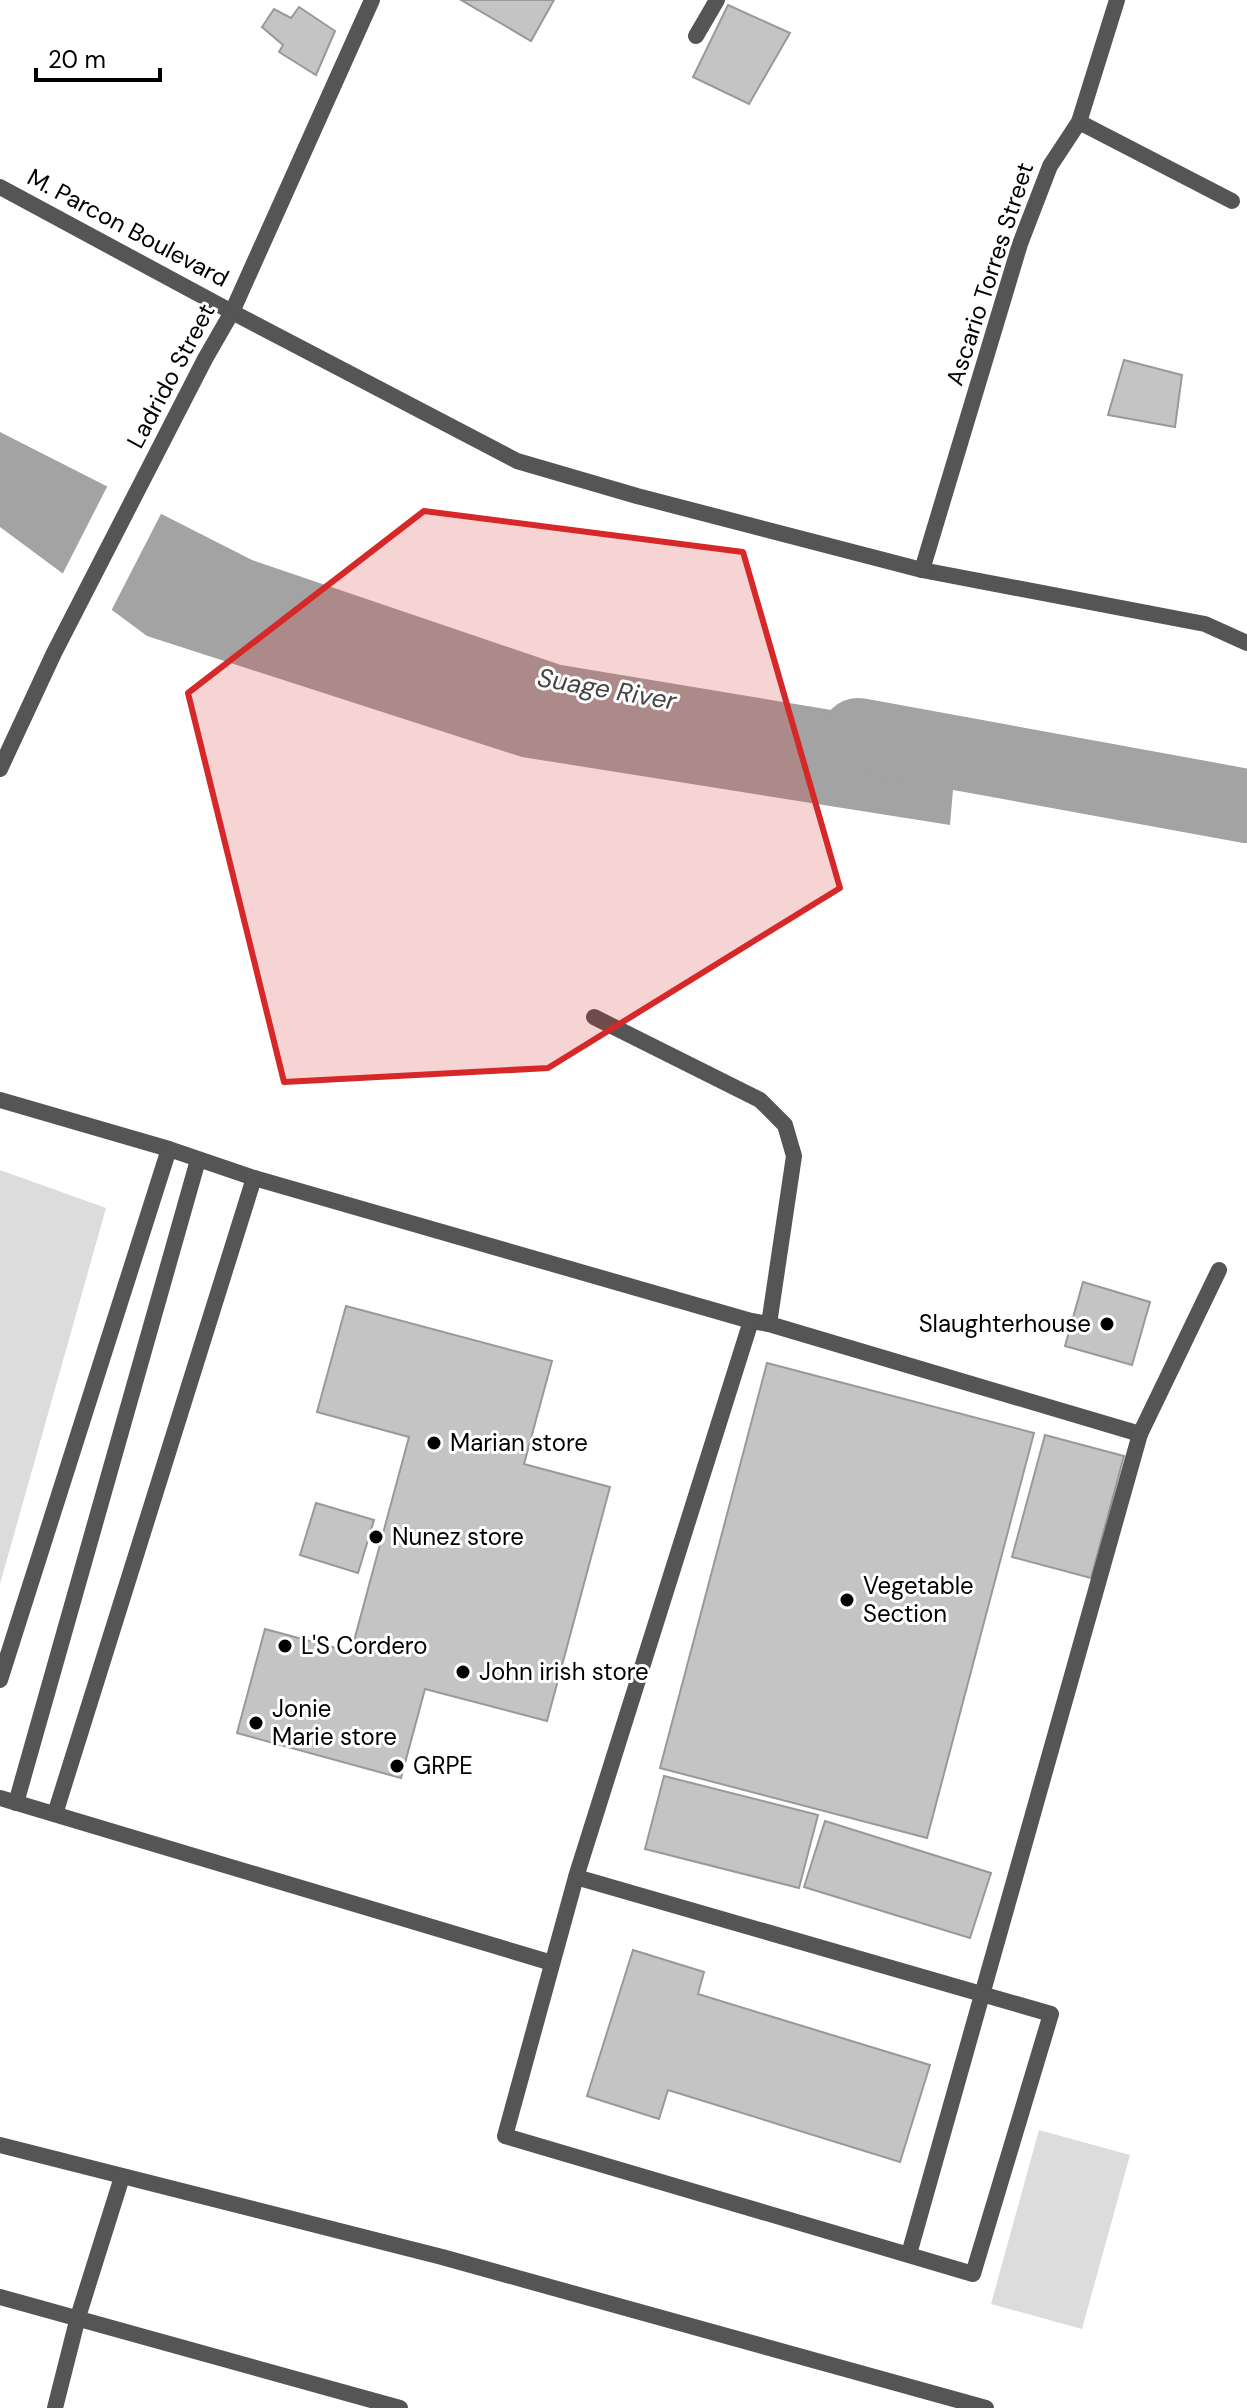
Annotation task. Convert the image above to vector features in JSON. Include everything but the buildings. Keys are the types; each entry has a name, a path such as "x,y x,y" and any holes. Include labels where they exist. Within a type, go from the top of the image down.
{"street":[{"name":"Ladrido Street","path":"0,769 54,653 232,312 372,0"},
{"path":"696,36 717,0"},
{"name":"Ascario Torres Street","path":"922,570 1020,244 1050,166 1079,122 1117,0"},
{"path":"1079,122 1232,201"},
{"name":"M. Parcon Boulevard","path":"0,187 517,461 637,496 922,570 1205,624 1247,643"},
{"path":"594,1017 760,1100 785,1125 794,1156 769,1324"},
{"path":"0,1100 169,1149 254,1178 769,1324 1140,1434"},
{"path":"0,1680 169,1149"},
{"path":"198,1160 8,1801 552,1963"},
{"path":"55,1814 254,1178"},
{"path":"909,2254 1140,1434 1219,1270"},
{"path":"576,1877 1051,2014 973,2274 505,2136 576,1877 751,1321"},
{"path":"0,2145 442,2257 986,2408"},
{"path":"55,2408 78,2317 122,2177"},
{"path":"0,2297 400,2408"}],"highlighted area":[{"path":"424,511 743,552 840,888 548,1068 284,1082 188,693"}],"shaded area":[{"path":"0,1170 106,1208 0,1584"},
{"path":"1039,2130 1130,2155 1082,2329 991,2304"}],"water":[{"path":"0,432 252,560 561,665 958,731 950,825 522,757 147,636 0,527"}],"pier":[{"path":"109,483 163,510 110,613 61,577"}],"waterway":[{"name":"Suage River","path":"858,735 1247,806"}],"place":[{"name":"Slaughterhouse","path":"1107,1324"},
{"name":"Marian store","path":"434,1443"},
{"name":"Nunez store","path":"376,1537"},
{"name":"Vegetable Section","path":"847,1600"},
{"name":"L'S Cordero","path":"285,1646"},
{"name":"John irish store","path":"463,1672"},
{"name":"Jonie Marie store","path":"256,1723"},
{"name":"GRPE","path":"397,1766"}]}
